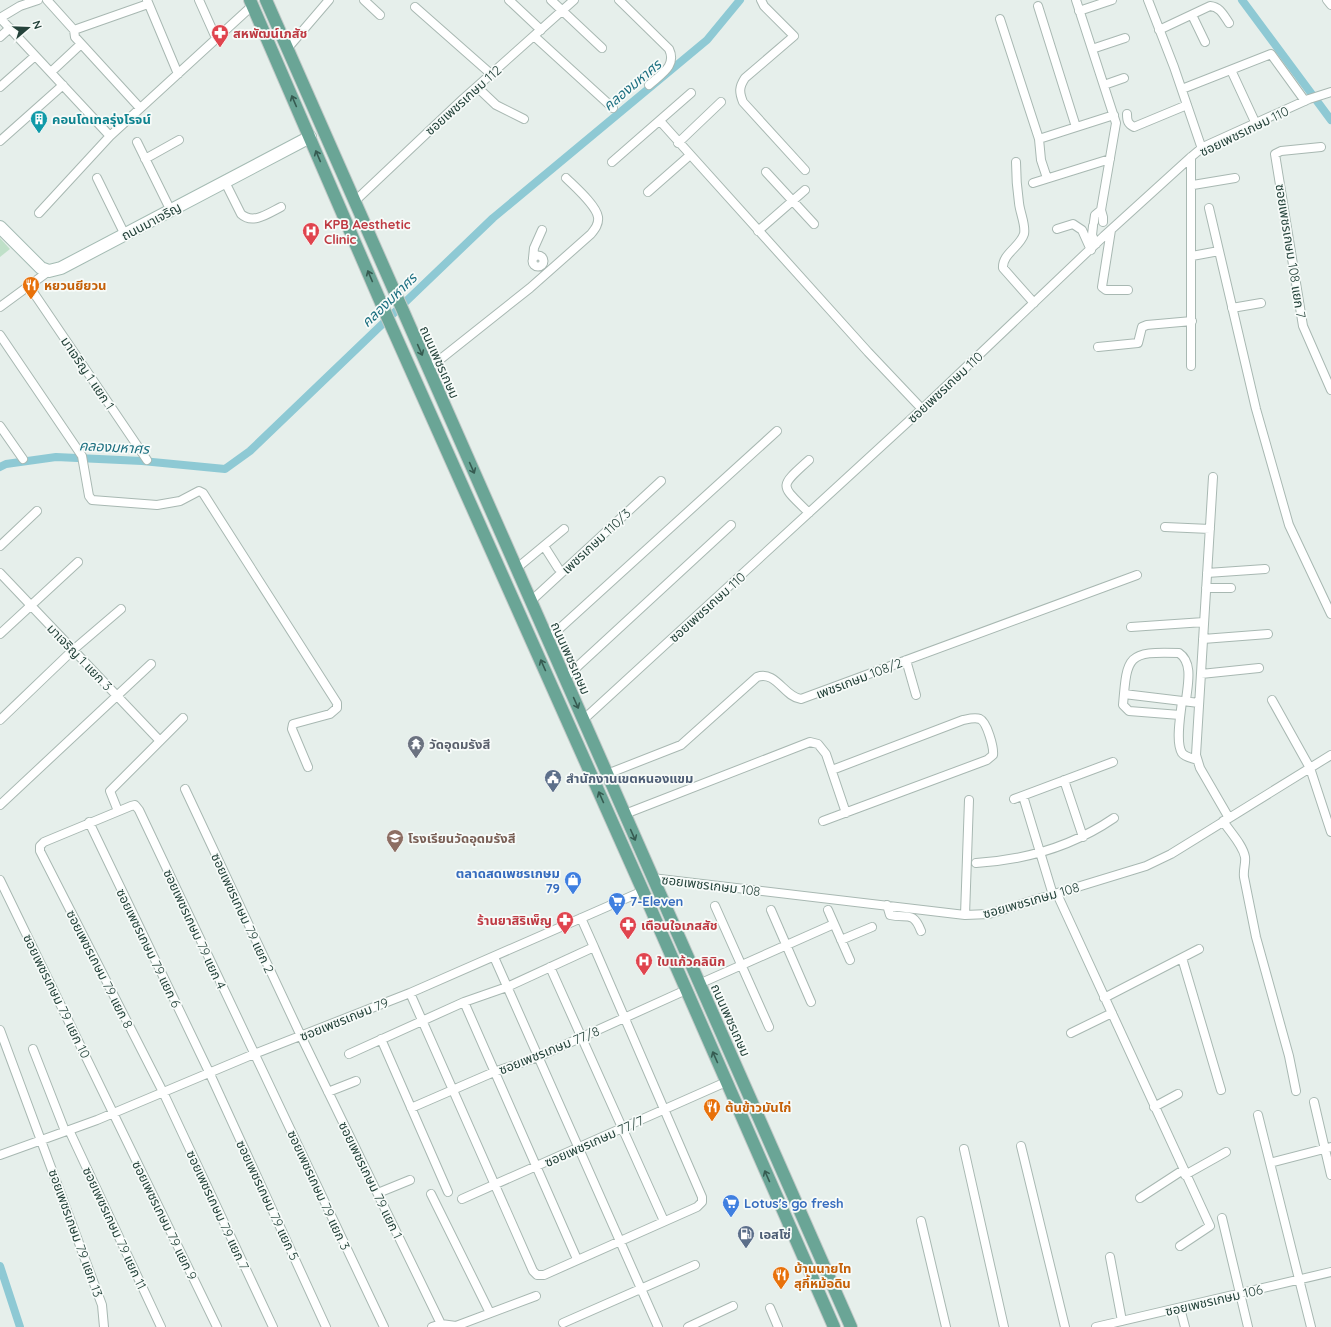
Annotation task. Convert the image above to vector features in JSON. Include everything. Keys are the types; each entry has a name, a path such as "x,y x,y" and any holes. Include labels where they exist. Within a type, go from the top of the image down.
{"main road":[{"name":"ถนนเพชรเกษม","path":"266,0 851,1327"},
{"path":"252,2 388,317 643,891 834,1327"},
{"path":"310,137 323,131"},
{"name":"ถนนมาเจริญ","path":"49,271 71,264 310,137"},
{"path":"0,227 34,262 41,268 49,271"},
{"path":"517,608 531,601"}],"street":[{"path":"38,0 20,6 0,18 110,136"},
{"path":"47,0 74,30 75,37 81,44 140,108"},
{"path":"199,0 216,38"},
{"path":"288,49 329,0"},
{"path":"364,0 380,15"},
{"path":"509,0 541,30"},
{"path":"551,0 602,48"},
{"name":"ซอยเพชรเกษม 112","path":"355,201 491,74 574,0"},
{"path":"619,0 668,49 672,56 672,61 666,69 649,85"},
{"path":"761,0 764,6 794,36 745,78 740,85 740,92 743,102 805,170"},
{"path":"1076,0 1114,115 1116,129 1100,210 1103,217 1102,225 1096,245"},
{"path":"1080,11 1112,0"},
{"path":"1148,0 1182,89 1202,149"},
{"path":"1327,0 1331,5"},
{"path":"74,30 148,2 178,74"},
{"path":"39,214 110,136 178,74 252,2"},
{"path":"1038,6 1076,127"},
{"path":"1159,30 1210,6 1221,10 1229,23"},
{"path":"415,7 491,74"},
{"path":"1192,15 1205,42"},
{"path":"1000,19 1039,139 1041,160 1047,178"},
{"path":"0,37 10,28"},
{"path":"534,36 613,108"},
{"path":"1092,49 1125,38"},
{"path":"51,72 81,44"},
{"path":"1182,89 1272,54 1307,100"},
{"path":"0,87 35,56"},
{"path":"1231,70 1256,124"},
{"path":"1104,85 1124,78"},
{"path":"0,141 63,85"},
{"path":"477,87 496,105 524,120"},
{"name":"ซอยเพชรเกษม 110","path":"583,720 922,409 1111,230 1191,157 1202,149 1307,100 1331,92"},
{"path":"612,162 691,93"},
{"path":"678,143 721,102"},
{"path":"1127,114 1127,121 1130,125 1134,126 1187,105"},
{"path":"1039,139 1114,115"},
{"path":"660,121 689,156 862,346 922,409"},
{"path":"145,159 179,140"},
{"path":"137,142 171,211"},
{"name":"ซอยเพชรเกษม 108 แยก 7","path":"1321,147 1281,151 1275,154 1303,326 1331,390"},
{"path":"648,192 689,156"},
{"path":"1191,157 1191,366"},
{"path":"1033,183 1110,159"},
{"path":"1016,162 1017,191 1024,235 1003,263 1004,268 1034,304"},
{"path":"766,172 814,224"},
{"path":"97,178 125,235"},
{"path":"428,369 543,276 591,234 597,225 598,217 595,210 566,178"},
{"path":"1192,185 1235,178"},
{"path":"225,182 241,214 244,217 250,219 258,218 281,207"},
{"path":"758,231 805,190"},
{"path":"1209,208 1256,409 1289,525 1330,609"},
{"path":"1096,245 1093,239 1094,215 1100,210"},
{"path":"1056,228 1070,224 1079,228 1096,245"},
{"path":"542,230 534,248 533,258 540,256 543,258 541,266 537,267 543,276"},
{"path":"1111,230 1102,287 1106,290 1128,290"},
{"path":"1192,256 1219,251"},
{"path":"0,307 49,271"},
{"name":"มาเจริญ 1 แยก 1","path":"29,286 148,460"},
{"path":"1232,308 1261,303"},
{"path":"1098,347 1138,343 1142,327 1147,325 1192,321"},
{"path":"0,335 74,441 82,457 89,496 95,502 157,505 180,501 198,491 204,493 338,703 337,708 330,714 296,723 292,726 308,767"},
{"path":"0,426 23,459"},
{"path":"548,639 777,431"},
{"path":"809,460 789,478 785,487 809,513"},
{"path":"1213,477 1199,703 1197,760 1244,853 1246,860 1244,872 1256,937 1289,1056 1296,1091"},
{"name":"เพชรเกษม 110/3","path":"531,601 661,481"},
{"path":"0,546 37,511"},
{"path":"565,678 731,525"},
{"path":"1165,527 1210,530"},
{"path":"516,568 564,529"},
{"path":"544,546 558,568"},
{"path":"0,634 78,562"},
{"path":"1207,573 1264,569"},
{"name":"มาเจริญ 1 แยก 3","path":"0,573 160,741"},
{"name":"เพชรเกษม 108/2","path":"607,774 681,745 757,677 762,675 770,677 792,697 801,699 1137,575"},
{"path":"1206,588 1231,588"},
{"path":"0,720 73,650 121,609"},
{"path":"1131,627 1204,622"},
{"path":"1203,639 1268,634"},
{"path":"1180,715 1129,711 1123,706 1126,670 1136,656 1154,652 1179,653 1186,660 1188,666 1184,701 1180,715 1179,734 1182,753 1197,760"},
{"path":"906,660 916,695"},
{"path":"0,805 116,695 151,664"},
{"path":"1201,674 1259,668"},
{"path":"1124,694 1199,703"},
{"path":"1272,700 1310,768 1331,832"},
{"path":"89,822 118,811 110,791 183,718"},
{"path":"823,821 988,760 993,755 992,744 983,721 979,718 972,718 963,720 832,770"},
{"path":"624,814 810,742 818,744 822,747 832,770 846,813"},
{"name":"ซอยเพชรเกษม 108","path":"652,878 965,915 989,914 1055,895 1153,863 1171,854 1331,755"},
{"path":"1014,799 1113,762"},
{"path":"1064,780 1083,837"},
{"name":"ซอยเพชรเกษม 79 แยก 2","path":"185,789 301,1036"},
{"path":"1023,796 1039,852 1055,895 1112,1013 1210,1226 1180,1246"},
{"path":"965,915 970,800"},
{"name":"ซอยเพชรเกษม 79 แยก 4","path":"118,811 135,805 139,810 254,1054"},
{"path":"976,863 1012,860 1039,852 1083,837 1114,818"},
{"name":"ซอยเพชรเกษม 79 แยก 8","path":"89,822 44,842 40,846 40,851 163,1092"},
{"name":"ซอยเพชรเกษม 79 แยก 6","path":"89,822 210,1074"},
{"name":"ซอยเพชรเกษม 79 แยก 10","path":"0,880 114,1113"},
{"name":"ซอยเพชรเกษม 79","path":"0,1154 114,1113 210,1074 254,1054 410,993 643,891"},
{"path":"887,905 890,915 911,916 915,918 921,931"},
{"path":"715,906 769,1027"},
{"path":"771,910 811,1002"},
{"path":"828,910 850,960"},
{"path":"410,993 533,1271 537,1275 544,1275 577,1259 698,1207 702,1202 702,1197 581,918"},
{"path":"699,984 834,924"},
{"path":"841,940 872,928"},
{"path":"349,1054 464,1002 507,987 594,947"},
{"path":"1104,998 1199,949"},
{"path":"494,957 621,1240 658,1327"},
{"path":"1182,958 1221,1090"},
{"path":"550,967 664,1221"},
{"name":"ซอยเพชรเกษม 77/8","path":"411,1108 494,1072 538,1057 686,990"},
{"path":"464,1002 577,1259"},
{"path":"1071,1033 1112,1013"},
{"name":"ซอยเพชรเกษม 79 แยก 13","path":"0,1030 102,1305 104,1327"},
{"name":"ซอยเพชรเกษม 79 แยก 1","path":"301,1036 441,1324"},
{"path":"381,1039 448,1192"},
{"name":"ซอยเพชรเกษม 79 แยก 11","path":"33,1049 67,1131 161,1327"},
{"name":"ซอยเพชรเกษม 79 แยก 3","path":"254,1054 384,1327"},
{"name":"ซอยเพชรเกษม 79 แยก 5","path":"210,1074 326,1327"},
{"path":"328,1092 356,1081"},
{"name":"ซอยเพชรเกษม 77/7","path":"462,1199 623,1129 726,1082"},
{"name":"ซอยเพชรเกษม 79 แยก 7","path":"163,1092 273,1327"},
{"path":"1154,1107 1178,1094"},
{"path":"1314,1102 1328,1148 1331,1175"},
{"name":"ซอยเพชรเกษม 79 แยก 9","path":"114,1113 217,1327"},
{"path":"1258,1115 1310,1327"},
{"path":"1021,1146 1065,1327"},
{"path":"1270,1164 1328,1148"},
{"path":"964,1149 1004,1327"},
{"path":"1140,1198 1184,1172 1226,1152"},
{"path":"378,1193 410,1180"},
{"path":"431,1194 490,1313"},
{"path":"1222,1218 1248,1327"},
{"path":"921,1221 946,1327"},
{"path":"1110,1257 1126,1323"},
{"path":"564,1323 695,1265"},
{"name":"ซอยเพชรเกษม 106","path":"1096,1327 1126,1323 1180,1308 1331,1272"},
{"path":"432,1327 441,1324 456,1326 536,1296"},
{"path":"688,1327 733,1306"},
{"path":"770,1308 778,1327"},
{"path":"1180,1308 1185,1327"}],"green space":[{"path":"0,238 10,249 0,257"}],"waterway":[{"name":"คลองมหาศร","path":"0,467 6,464 56,457 142,461 225,469 250,451 493,218 707,40 740,0"},
{"path":"1242,0 1331,120"},
{"path":"0,1266 20,1327"}],"place":[{"name":"สหพัฒน์เภสัช","path":"220,48"},
{"name":"คอนโดเทลรุ่งโรจน์","path":"39,134"},
{"name":"KPB Aesthetic Clinic","path":"311,246"},
{"name":"หยวนยียวน","path":"31,300"},
{"name":"วัดอุดมรังสี","path":"416,759"},
{"name":"สำนักงานเขตหนองแขม","path":"553,793"},
{"name":"โรงเรียนวัดอุดมรังสี","path":"395,853"},
{"name":"ตลาดสดเพชรเกษม 79","path":"573,895"},
{"name":"7-Eleven","path":"617,916"},
{"name":"ร้านยาสิริเพ็ญ","path":"565,935"},
{"name":"เตือนใจเภสสัช","path":"628,940"},
{"name":"ใบแก้วคลินิก","path":"644,976"},
{"name":"ต้นข้าวมันไก่","path":"712,1122"},
{"name":"Lotus's go fresh","path":"731,1218"},
{"name":"เอสโซ่","path":"746,1249"},
{"name":"บ้านนายไท สุกี้หม้อดิน","path":"781,1290"}]}
